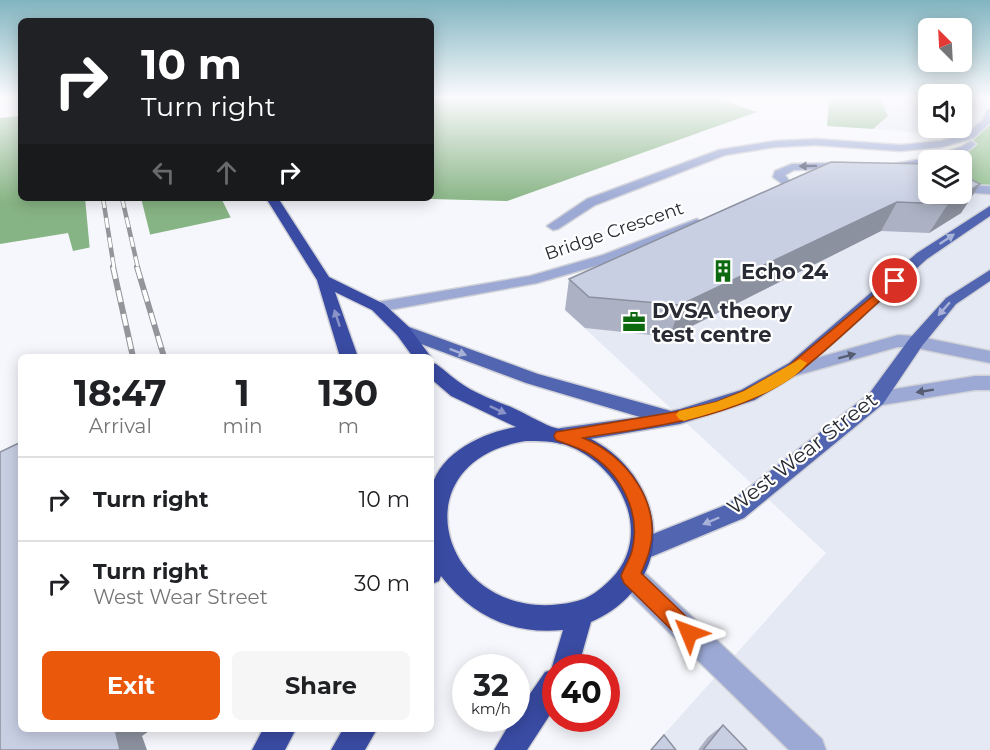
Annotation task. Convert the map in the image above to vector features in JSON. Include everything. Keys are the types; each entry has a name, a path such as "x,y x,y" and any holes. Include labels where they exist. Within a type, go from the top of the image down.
{"highway":[{"path":"274,201 324,280 348,354"},
{"path":"324,280 378,307 403,331 420,354"},
{"path":"434,371 458,391 555,435 592,448 613,464 627,480 637,499 643,518 641,550 630,576 610,599 582,613 555,620 525,618 498,610 484,602 452,573 438,546 434,522 434,495 450,473 470,452 486,443 526,433 555,435"},
{"path":"434,560 438,546"},
{"path":"570,654 582,613"},
{"path":"509,750 542,701"},
{"path":"267,750 279,732"},
{"path":"345,750 360,732"}],"main road":[{"path":"555,435 675,417 719,406 749,395 791,371 922,256 990,210"},
{"name":"West Wear Street","path":"641,550 736,511 876,399 916,342 951,300 990,274"},
{"path":"403,331 538,382 625,407 675,417"}],"street":[{"path":"553,226 591,202 723,152 775,144 816,142 900,148 942,144 963,138"},
{"path":"962,150 975,141 972,138"},
{"path":"882,167 918,164"},
{"path":"773,188 788,182 779,177 779,173 792,167 859,166"},
{"path":"972,189 990,190"},
{"name":"Bridge Crescent","path":"378,307 532,280 608,258 714,215"},
{"path":"791,371 898,341 916,342 990,357"},
{"path":"876,399 975,383 990,383"},
{"path":"630,576 811,750"}],"shaded area":[{"path":"0,133 18,133 18,201 308,201 73,251 68,233 0,244"},
{"path":"434,133 698,133 507,201 434,199"},
{"path":"972,133 990,133 990,190 972,189 972,150 962,150 974,141 972,138"},
{"path":"990,172 990,750 650,750 826,553 565,310 571,279 918,196 918,204 972,204 972,186"}],"pier":[{"path":"85,201 142,201 151,238 90,251"},
{"path":"222,201 323,201 232,220"}],"building":[{"path":"831,162 918,164 918,203 897,202 680,305 589,297 569,279"},
{"path":"972,180 980,184 972,189"},
{"path":"18,443 18,732 116,732 120,750 0,750 0,452"},
{"path":"723,725 747,750 703,750"},
{"path":"664,735 676,750 651,750"}],"railway":[{"path":"103,201 114,268"},
{"path":"123,201 138,268"},
{"path":"113,267 132,354"},
{"path":"137,267 163,354"}],"slow traffic":[{"path":"684,415 749,395 791,371 800,363"}],"place":[{"name":"Echo 24","path":"723,271"},
{"name":"DVSA theory test centre","path":"634,322"}],"route":[{"path":"689,633 630,576 641,550 643,518 637,499 627,480 613,464 592,448 561,436 675,417 719,406 749,395 791,371 895,281"}]}
